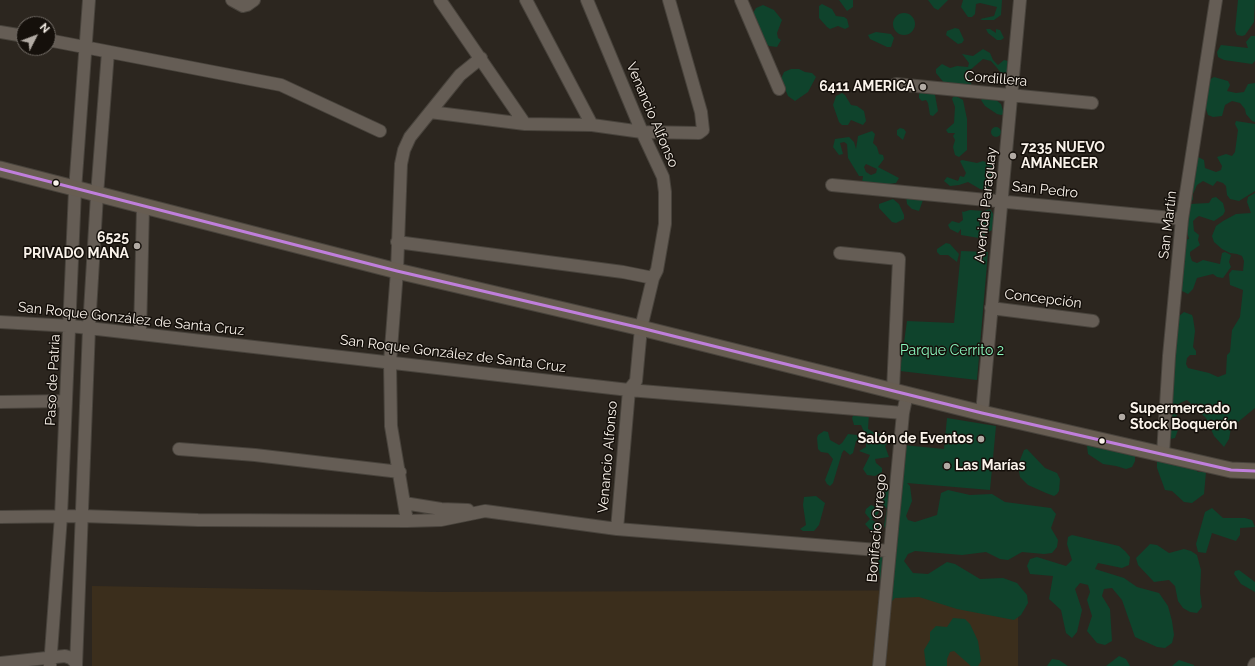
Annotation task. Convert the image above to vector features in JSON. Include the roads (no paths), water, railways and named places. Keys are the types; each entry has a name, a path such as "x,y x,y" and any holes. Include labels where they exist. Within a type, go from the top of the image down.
{"main road":[{"path":"0,169 75,190 398,272 641,328 982,413 1231,470 1255,471"}],"street":[{"name":"Paso de Patria","path":"50,662 61,516 75,190 81,95 87,47 89,0"},
{"path":"232,0 243,6 254,0"},
{"path":"440,0 525,124"},
{"path":"526,0 592,125"},
{"name":"Venancio Alfonso","path":"587,0 642,132 664,177 665,192 665,224 657,270 653,278 641,328 636,381 629,390 617,529"},
{"path":"430,112 525,124 592,125 642,132 698,133 703,130 701,112 669,0"},
{"name":"Avenida Paraguay","path":"982,413 1020,0"},
{"name":"San Martín","path":"1163,454 1169,356 1182,219 1216,0"},
{"path":"743,1 779,89"},
{"path":"0,32 16,35"},
{"path":"56,41 281,85 380,131"},
{"path":"76,664 89,328 108,52"},
{"path":"407,521 400,472 391,426 390,362 398,272 397,242 399,176 404,150 410,137 460,75 481,58"},
{"name":"Cordillera","path":"896,84 1092,103"},
{"name":"San Pedro","path":"832,186 1001,200 1182,219"},
{"path":"140,334 143,207"},
{"path":"397,242 624,272 653,278"},
{"name":"Bonifacio Orrego","path":"840,253 899,259 900,392 903,413 879,666"},
{"name":"Concepción","path":"991,308 1093,320"},
{"name":"San Roque González de Santa Cruz","path":"0,322 89,328 629,390 903,413"},
{"path":"0,402 66,401"},
{"path":"179,449 255,455 400,472"},
{"path":"404,502 441,508 482,511 617,529 890,551"},
{"path":"0,517 82,516 198,520 407,521 441,520 482,511"},
{"path":"0,662 50,662 65,656 71,658 76,664"}],"place":[{"name":"6411 AMERICA","path":"923,87"},
{"name":"7235 NUEVO AMANECER","path":"1013,156"},
{"name":"6525 PRIVADO MANA","path":"137,246"},
{"name":"Supermercado Stock Boquerón","path":"1122,417"},
{"name":"Salón de Eventos","path":"981,439"},
{"name":"Las Marías","path":"947,466"}],"park label":[{"name":"Parque Cerrito 2","path":"952,351"}]}
